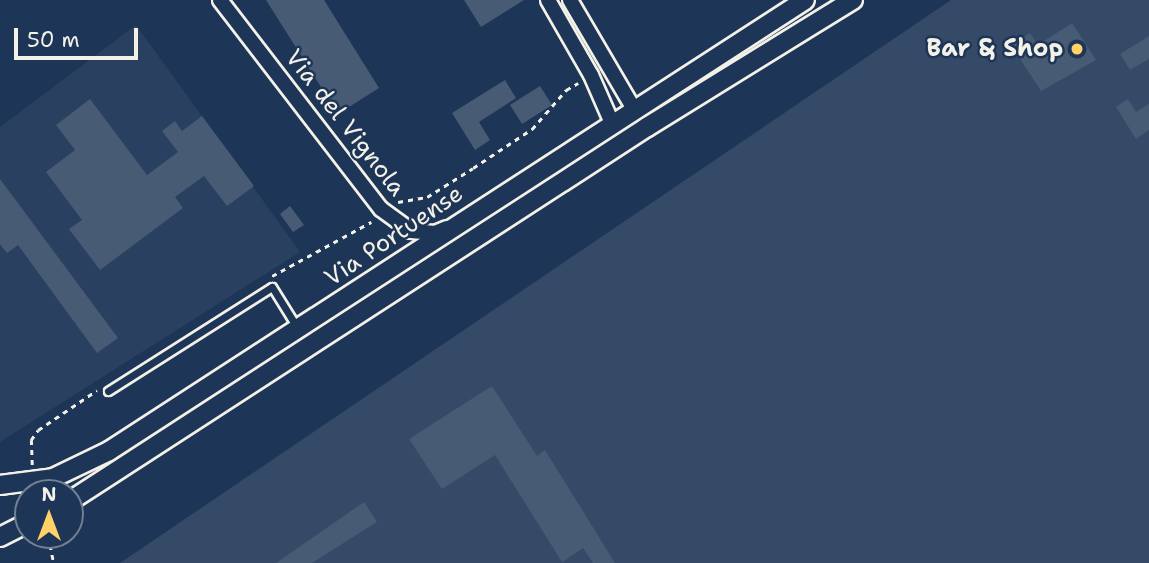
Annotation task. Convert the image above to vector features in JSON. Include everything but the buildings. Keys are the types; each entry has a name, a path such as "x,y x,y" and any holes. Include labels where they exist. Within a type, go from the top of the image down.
{"street":[{"name":"Via del Vignola","path":"220,0 383,210 414,232 435,233 455,225"},
{"path":"548,0 591,75 612,123"},
{"path":"570,0 634,109"},
{"name":"Via Portuense","path":"42,479 81,467 109,451 805,0"},
{"name":"Via Portuense","path":"84,492 647,127 853,0"}],"lane":[{"path":"106,388 272,286 298,330"}],"path":[{"path":"264,281 371,222 393,203 439,191 532,129 566,90 591,75"},
{"path":"35,479 29,451 38,430 106,388"}],"shaded area":[{"path":"951,0 1149,0 1149,563 120,563"},
{"path":"136,25 300,252 0,442 0,127"}],"place":[{"name":"Bar & Shop","path":"1077,49"}]}
